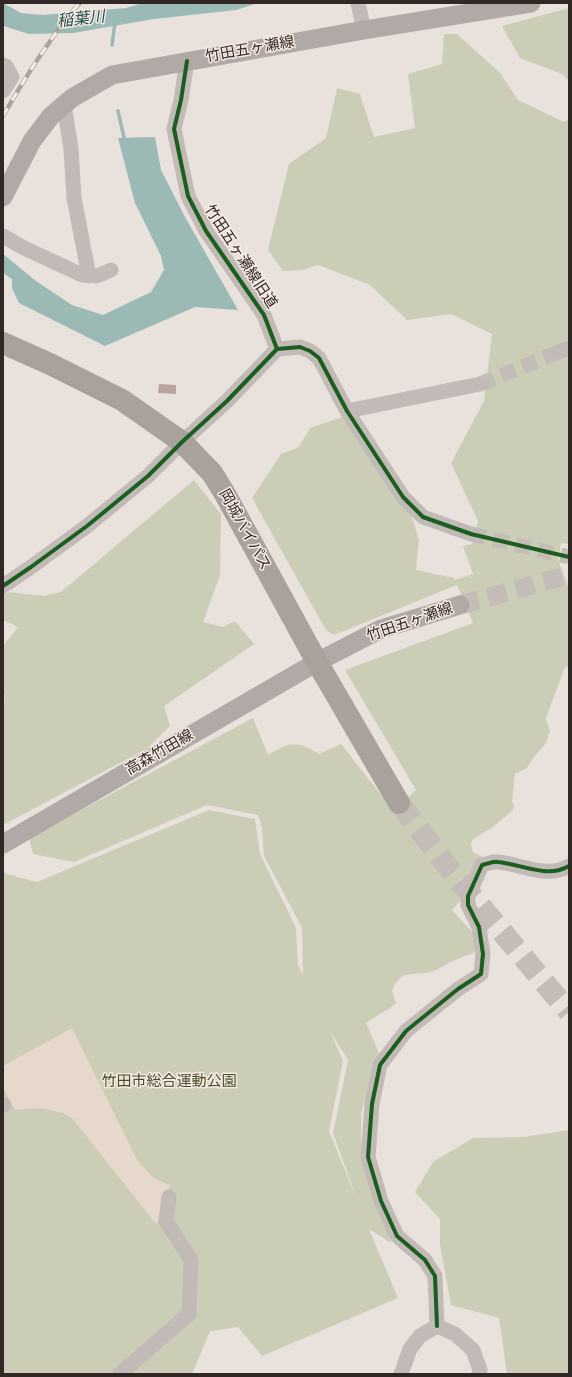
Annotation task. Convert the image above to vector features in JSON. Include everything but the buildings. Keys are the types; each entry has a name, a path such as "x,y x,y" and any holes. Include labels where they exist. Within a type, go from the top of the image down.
{"highway":[{"name":"岡城バイパス","path":"3,343 50,364 122,400 182,442 212,473 317,662 399,803"}],"main road":[{"name":"竹田五ヶ瀬線","path":"4,193 32,141 51,116 64,104 112,75 188,61 361,16 531,3"},
{"name":"竹田五ヶ瀬線","path":"317,662 381,629 460,605"},
{"name":"高森竹田線","path":"3,844 317,662"}],"street":[{"name":"竹田五ヶ瀬線旧道","path":"188,61 174,129 188,196 206,231 264,315 277,349"},
{"path":"3,65 6,66 12,77 3,91"},
{"path":"64,104 71,149 74,198 89,276"},
{"path":"3,236 24,248 82,275 89,276 102,274 111,270"},
{"path":"3,586 31,568 93,521 148,476 182,442 227,402 277,349 300,348 310,351 319,358 347,411 403,496 423,517 471,534"},
{"path":"347,411 480,384"},
{"path":"437,1326 435,1276 425,1260 396,1236 381,1202 368,1158 372,1104 380,1065 406,1031 458,989 481,974 484,954 480,927 468,905 468,896 482,865 496,861 536,871 562,870 569,866"},
{"path":"120,1374 189,1314 191,1260 166,1221 169,1197"},
{"path":"401,1374 410,1349 420,1336 437,1326"},
{"path":"437,1326 455,1334 473,1350 480,1370 479,1374"}],"green space":[{"path":"569,8 569,81 562,74 520,58 502,26"},
{"name":"竹田市総合運動公園","path":"444,34 457,34 500,73 518,100 564,122 569,119 569,544 561,543 558,560 569,588 569,667 565,667 547,715 546,719 550,731 546,743 527,768 515,774 512,801 514,806 513,810 493,827 473,839 471,844 473,852 489,860 470,891 452,910 478,938 478,951 461,957 427,973 409,974 403,976 396,983 392,991 396,1003 366,1023 380,1055 361,1114 361,1144 391,1243 369,1229 398,1298 262,1356 238,1327 210,1331 192,1374 3,1374 3,873 37,882 209,810 255,819 260,854 296,928 298,965 303,975 302,928 264,856 262,828 258,815 207,805 74,862 33,854 29,838 253,718 268,755 282,747 293,744 304,746 319,754 341,744 394,811 416,790 345,670 473,623 457,585 334,635 326,630 252,498 281,454 299,447 310,428 342,417 412,517 419,540 416,570 454,578 455,580 473,574 463,546 472,544 478,521 451,463 484,401 492,334 451,314 407,320 370,285 318,265 303,270 283,271 268,250 289,164 326,138 337,88 360,94 374,137 415,128 408,74 442,64","holes":["330,1031 348,1060 333,1133 358,1202 329,1131 343,1061"]},
{"path":"194,480 221,514 220,575 203,622 223,627 235,621 254,644 164,706 170,726 148,748 3,825 3,706 5,696 3,692 3,646 18,627 3,620 3,594 9,592 43,596 61,592"},
{"path":"569,1130 569,1374 507,1374 499,1318 451,1305 440,1245 440,1219 415,1192 433,1162 473,1138 524,1137"}],"shaded area":[{"path":"72,1028 137,1160 152,1177 171,1186 161,1197 161,1216 156,1224 72,1118 63,1113 40,1108 15,1110 3,1087 3,1066"}],"water":[{"name":"稲葉川","path":"3,3 21,13 42,15 126,8 143,3 258,3 236,10 154,19 73,33 29,34 3,26"},
{"path":"155,137 161,170 185,217 238,310 195,307 105,346 19,303 12,288 12,279 3,273 3,254 36,281 72,305 103,315 151,292 164,270 161,256 135,203 118,138"}],"waterway":[{"path":"112,45 115,22"},
{"path":"118,111 125,142"}],"tunnel":[{"path":"480,384 559,352"},
{"path":"471,534 569,557"},
{"path":"460,605 569,575"},
{"path":"399,803 452,872 569,1012"}],"railway":[{"path":"3,116 44,49 80,3"}],"cycle path":[{"path":"187,61 181,100 174,129 188,196 206,231 264,315 277,349"},
{"path":"277,349 300,347 310,351 319,358 347,411 403,497 423,517 471,534 569,557"},
{"path":"3,586 87,526 148,476 182,442 227,401 277,349"},
{"path":"437,1326 435,1276 425,1260 397,1236 381,1201 368,1157 372,1104 380,1065 406,1031 458,989 481,974 483,954 479,927 468,905 468,896 482,865 492,862 507,863 543,871 561,870 569,866"}]}
